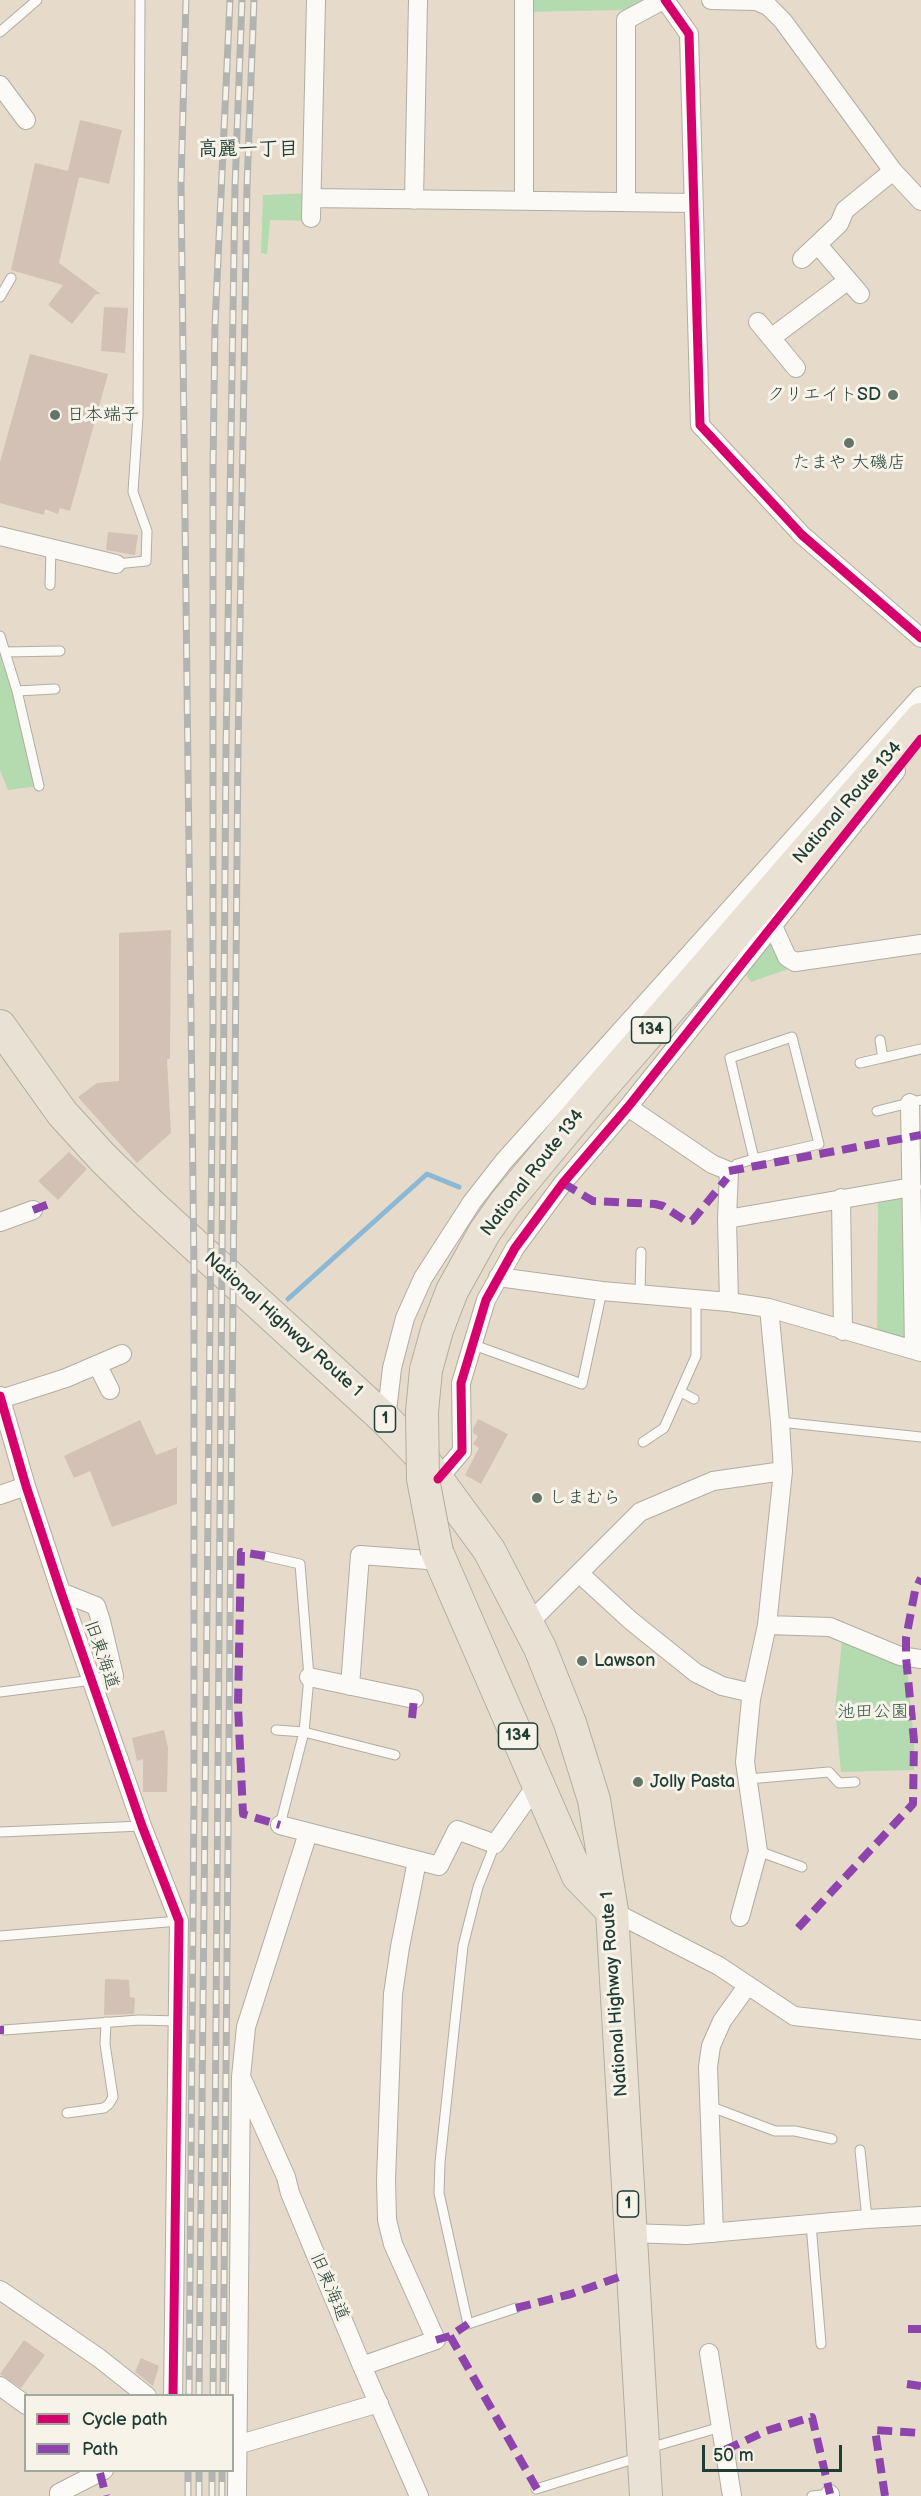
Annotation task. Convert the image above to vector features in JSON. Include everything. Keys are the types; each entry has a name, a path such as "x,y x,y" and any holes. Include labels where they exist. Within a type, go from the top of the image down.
{"highway":[{"name":"National Route 134","path":"612,1911 578,1876 439,1556 423,1479 423,1412 426,1370 437,1329 452,1291 479,1241 505,1203 763,886 921,719"},
{"name":"National Highway Route 1","path":"0,1026 62,1113 103,1158 149,1203 387,1420 438,1479 489,1550 528,1624 570,1723 594,1800 612,1911 646,2496"}],"street":[{"path":"311,218 316,0"},
{"path":"414,200 418,0"},
{"path":"524,0 524,201"},
{"path":"626,202 626,20 664,0 689,34 700,425 802,535 921,638"},
{"path":"711,0 756,1 768,6 783,21 893,171 921,201"},
{"path":"0,84 26,120"},
{"path":"802,259 839,224 845,210 893,171"},
{"path":"312,198 694,203"},
{"path":"818,245 860,294"},
{"path":"771,338 847,281"},
{"path":"758,322 796,368"},
{"path":"0,536 116,564"},
{"path":"387,1420 392,1368 405,1318 423,1278 472,1202 519,1143 763,886 921,696"},
{"path":"438,1479 462,1451 461,1383 471,1344 486,1300 515,1248 563,1183 628,1107 921,739"},
{"path":"773,926 787,957 795,962 921,944"},
{"path":"498,1277 602,1291 729,1302 769,1308 918,1351 912,1187 916,1102"},
{"path":"628,1107 712,1164 729,1171 727,1219 729,1302"},
{"path":"727,1219 912,1187"},
{"path":"841,1198 843,1331"},
{"path":"0,1222 33,1210"},
{"path":"740,1917 758,1851 745,1762 752,1693 767,1625 783,1471 769,1308"},
{"path":"0,1398 98,1366 122,1354"},
{"path":"98,1366 110,1390"},
{"name":"旧東海道","path":"0,1398 64,1600 142,1827 179,1921"},
{"path":"528,1624 640,1512 713,1481 783,1471"},
{"path":"0,1495 26,1486"},
{"path":"350,1686 360,1555 439,1556"},
{"path":"579,1573 630,1620 696,1673 722,1686 752,1693"},
{"path":"64,1600 96,1606 114,1676 93,1683"},
{"path":"767,1625 830,1627 900,1656 921,1659"},
{"path":"309,1677 414,1699"},
{"path":"280,1825 439,1866 457,1830 495,1844 538,1784"},
{"path":"237,2496 241,2077 246,2027 308,1833"},
{"path":"362,2366 436,2340 393,2244 387,2220 386,2200 393,1994 417,1861"},
{"path":"612,1911 719,1966 794,2016 921,2030"},
{"path":"173,2394 179,1921"},
{"path":"714,2233 708,2067 711,2046 722,2021 748,1985"},
{"name":"旧東海道","path":"241,2077 286,2176 290,2193 419,2496"},
{"path":"630,2233 687,2235 867,2218 921,2216"},
{"path":"0,2290 99,2358 144,2394"},
{"path":"709,2353 732,2496"},
{"path":"0,2386 24,2404"},
{"path":"237,2445 379,2403"},
{"path":"59,2496 59,2493 100,2472"}],"lane":[{"path":"0,32 38,0"},
{"path":"116,564 146,561 147,531 133,492 138,416 140,0"},
{"path":"1,295 10,278"},
{"path":"50,585 51,549"},
{"path":"0,636 17,690 39,786"},
{"path":"5,652 60,651"},
{"path":"17,690 55,689"},
{"path":"729,1171 737,1164 819,1144 792,1037 730,1058 754,1159"},
{"path":"880,1040 883,1058"},
{"path":"860,1063 921,1049"},
{"path":"877,1111 916,1102"},
{"path":"640,1294 641,1252"},
{"path":"471,1344 582,1384 602,1291"},
{"path":"643,1442 664,1428 696,1356 696,1299"},
{"path":"681,1392 694,1399"},
{"path":"780,1422 921,1437"},
{"path":"265,1556 300,1564 309,1677 304,1732 280,1825"},
{"path":"0,1692 93,1683"},
{"path":"276,1730 304,1732 395,1755"},
{"path":"748,1779 829,1772 839,1783 855,1782"},
{"path":"0,1832 142,1827"},
{"path":"495,1844 478,1887 463,1946 440,2162 439,2193 468,2324 516,2308"},
{"path":"758,1851 802,1867"},
{"path":"0,1936 179,1921"},
{"path":"4,2030 106,2022 178,2021"},
{"path":"67,2113 104,2108 113,2097 105,2044 106,2022"},
{"path":"710,2106 775,2131 795,2131 832,2139"},
{"path":"860,2150 867,2218"},
{"path":"811,2224 821,2344"},
{"path":"536,2489 721,2427"}],"green space":[{"path":"524,0 663,0 626,20 624,10 524,12"},
{"path":"312,193 312,221 270,220 267,254 261,253 263,195"},
{"path":"0,636 39,786 8,790 0,770"},
{"path":"773,926 791,968 751,982 740,966"},
{"path":"912,1187 914,1349 877,1340 878,1193"},
{"name":"池田公園","path":"843,1632 906,1657 914,1741 914,1770 841,1772 835,1708"}],"building":[{"path":"80,120 122,130 109,184 79,177 59,263 101,294 96,294 72,324 48,305 63,285 11,270 35,163 68,171"},
{"path":"104,307 128,308 125,353 101,351"},
{"name":"日本端子","path":"30,354 108,374 70,511 60,508 58,514 45,509 44,515 0,503 0,462"},
{"path":"108,532 138,535 135,555 106,550"},
{"path":"171,930 170,1059 167,1059 171,1133 137,1163 78,1097 97,1083 119,1081 119,933"},
{"path":"69,1152 87,1169 58,1200 38,1181"},
{"path":"478,1419 508,1434 481,1484 465,1475 479,1448 473,1444 478,1436 473,1433 473,1429"},
{"path":"140,1420 156,1455 177,1447 177,1504 112,1527 90,1471 74,1478 64,1456"},
{"path":"164,1730 168,1748 167,1792 143,1792 143,1759 137,1761 132,1738"},
{"path":"105,1979 129,1980 130,1997 135,1998 134,2014 104,2015"},
{"path":"24,2340 45,2355 21,2388 0,2374"},
{"path":"141,2358 159,2366 153,2386 135,2372"}],"waterway":[{"path":"288,1299 427,1174 459,1187"}],"railway":[{"path":"186,0 181,184 194,1269 194,1799 189,2394"},
{"path":"199,2394 213,1025 213,466 215,325 230,0"},
{"path":"213,2394 226,748 235,187 242,0"},
{"path":"223,2394 238,749 247,186 254,0"},
{"path":"188,2472 188,2496"},
{"path":"199,2472 199,2496"},
{"path":"212,2472 212,2496"},
{"path":"222,2472 222,2496"}],"marked path":[{"path":"729,1171 921,1135"},
{"path":"563,1183 593,1201 655,1204 663,1206 686,1221 692,1221 727,1178"},
{"path":"33,1210 49,1204"},
{"path":"265,1556 241,1552 238,1706 243,1814 280,1825"},
{"path":"798,1928 913,1804 914,1741 906,1638 915,1591 921,1578"},
{"path":"412,1718 414,1699"},
{"path":"516,2308 571,2294 619,2277"},
{"path":"436,2340 450,2336 468,2324"},
{"path":"908,2329 921,2329"},
{"path":"450,2336 541,2496"},
{"path":"907,2384 921,2386"},
{"path":"725,2450 766,2431 812,2417 830,2494"},
{"path":"885,2496 875,2430 921,2433"},
{"path":"100,2473 106,2496"}],"cycle path":[{"path":"665,0 689,34 700,425 802,535 921,638"},
{"path":"438,1479 462,1451 461,1383 486,1300 515,1248 563,1183 628,1107 921,739"},
{"path":"0,1396 26,1486 61,1592 142,1826 179,1921 173,2394"}],"place":[{"name":"クリエイトSD","path":"893,395"},
{"name":"日本端子","path":"55,415"},
{"name":"たまや 大磯店","path":"849,443"},
{"name":"しまむら","path":"537,1498"},
{"name":"Lawson","path":"582,1661"},
{"name":"Jolly Pasta","path":"638,1782"}],"district":[{"name":"高麗一丁目","path":"248,150"}]}
